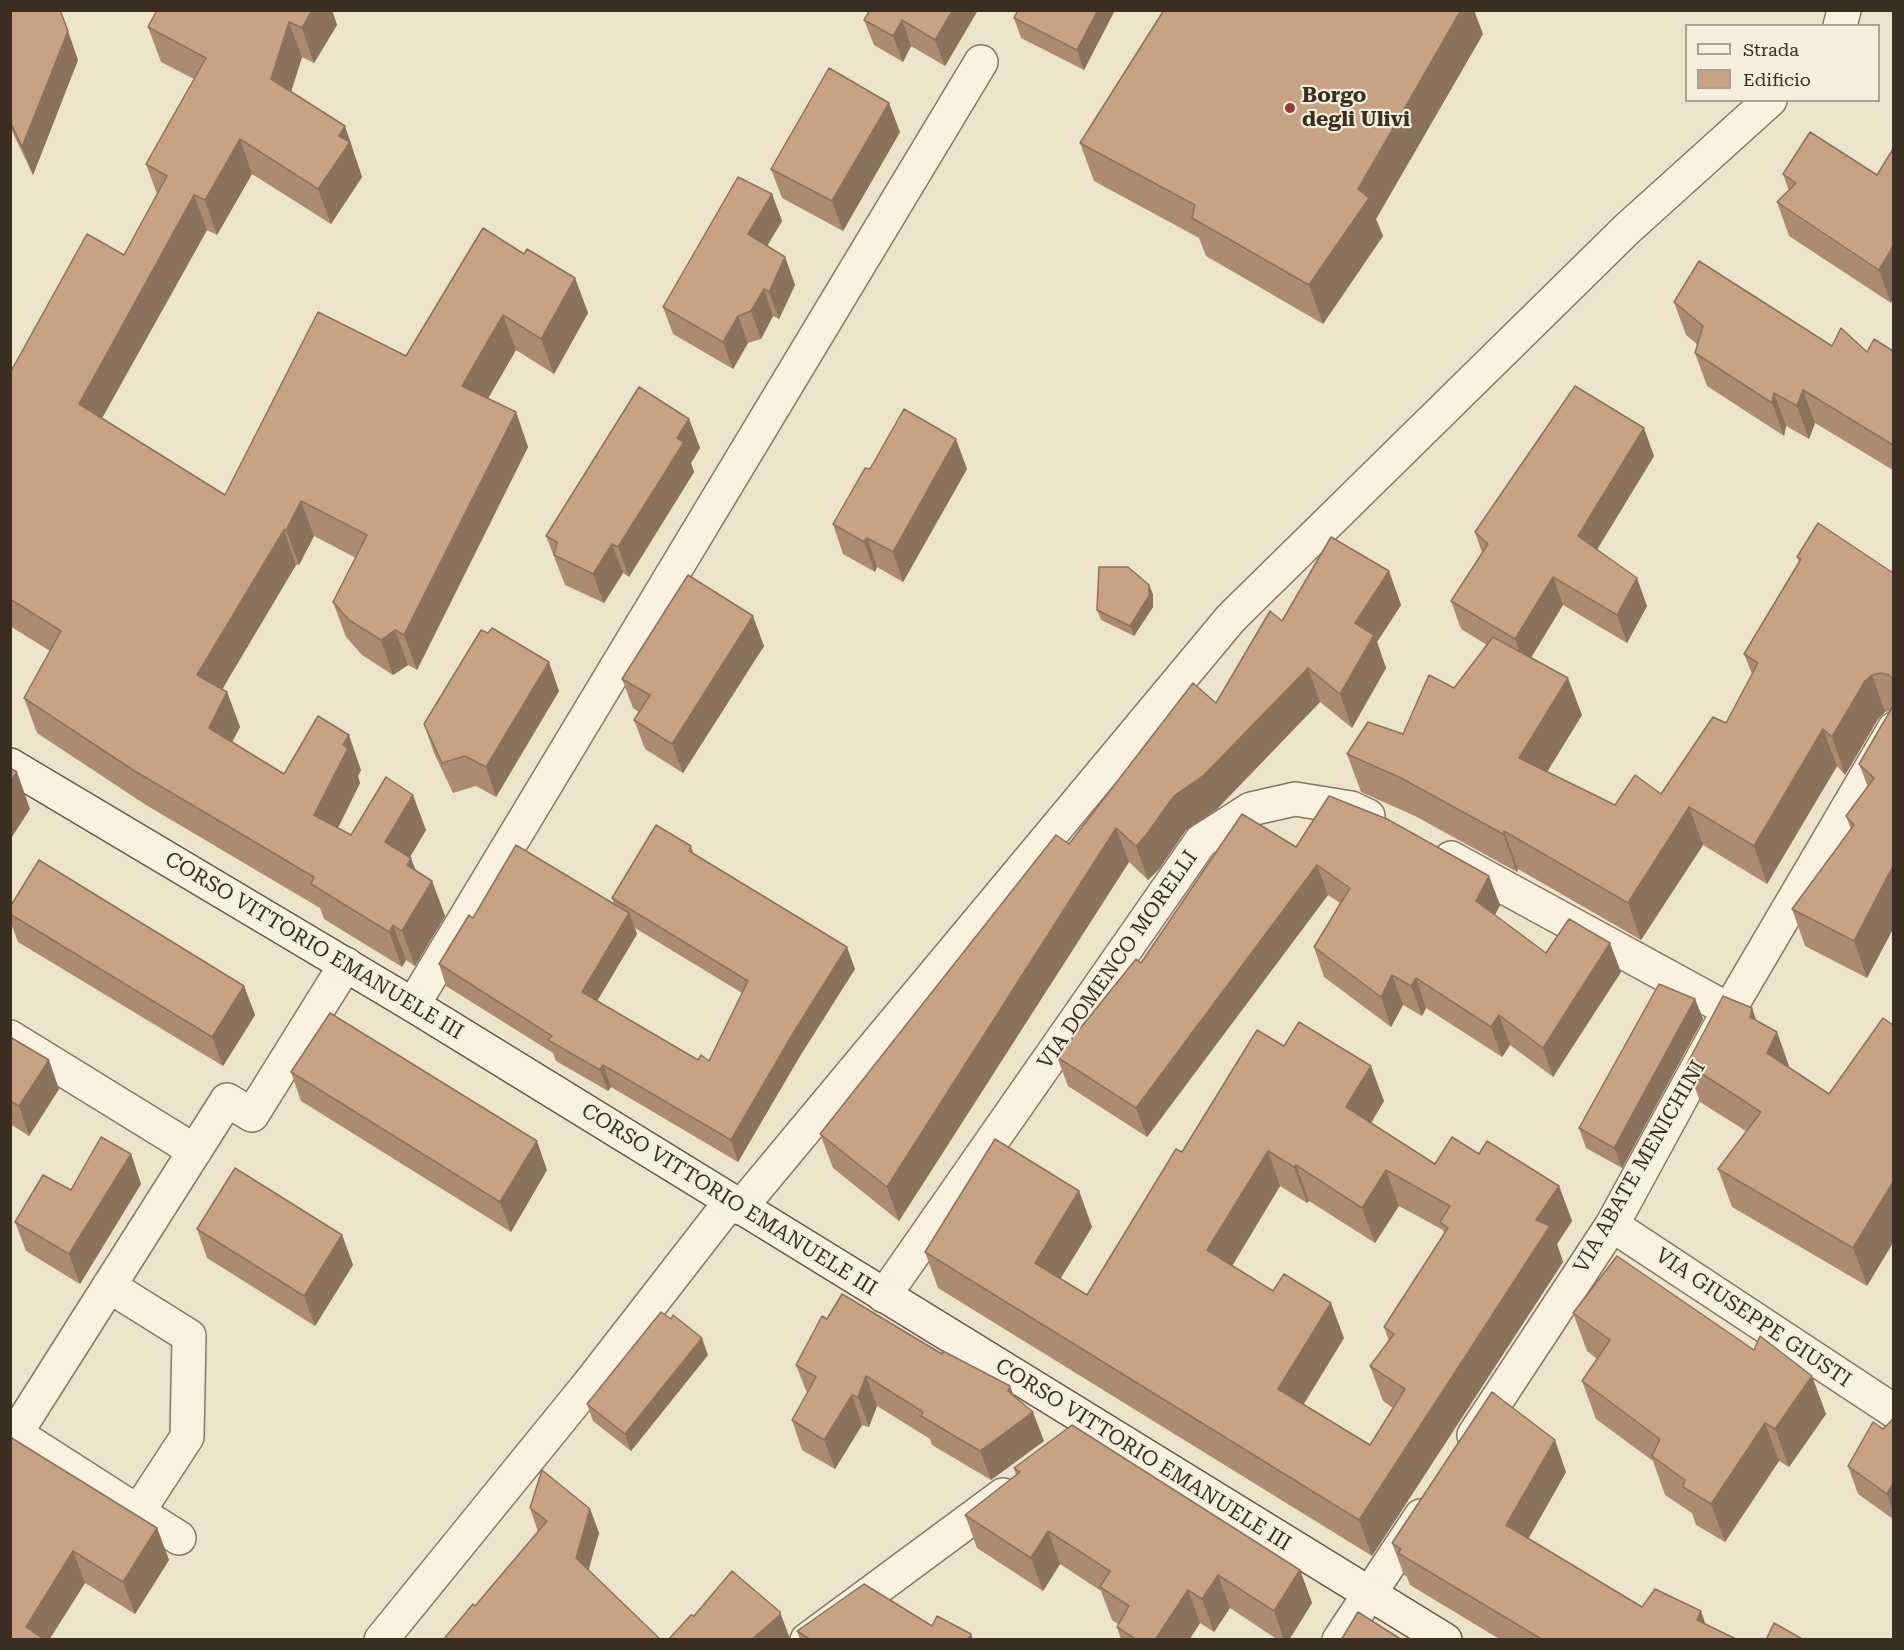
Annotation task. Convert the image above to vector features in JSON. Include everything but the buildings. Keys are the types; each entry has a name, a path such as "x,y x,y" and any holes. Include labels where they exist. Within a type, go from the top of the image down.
{"street":[{"path":"413,1005 981,62"},
{"path":"381,1640 736,1204 1231,618 1627,229 1768,102"},
{"name":"VIA ABATE MENICHINI","path":"1455,1464 1612,1225 1729,1010 1893,729"},
{"name":"CORSO VITTORIO EMANUELE III","path":"10,765 346,964 1445,1640"},
{"name":"VIA DOMENCO MORELLI","path":"884,1296 1201,841 1251,809 1295,799 1351,808 1396,828"},
{"path":"1426,844 1729,1010"},
{"path":"179,1538 13,1432 109,1286 226,1100 252,1115 346,964"},
{"path":"10,1037 195,1151"},
{"name":"VIA GIUSEPPE GIUSTI","path":"1612,1225 1893,1411"},
{"path":"109,1286 189,1336 187,1437 138,1512"},
{"path":"1070,1446 1096,1426"},
{"path":"807,1640 1023,1480"},
{"path":"1339,1640 1435,1494"}],"place":[{"name":"Borgo degli Ulivi","path":"1290,108"}]}
